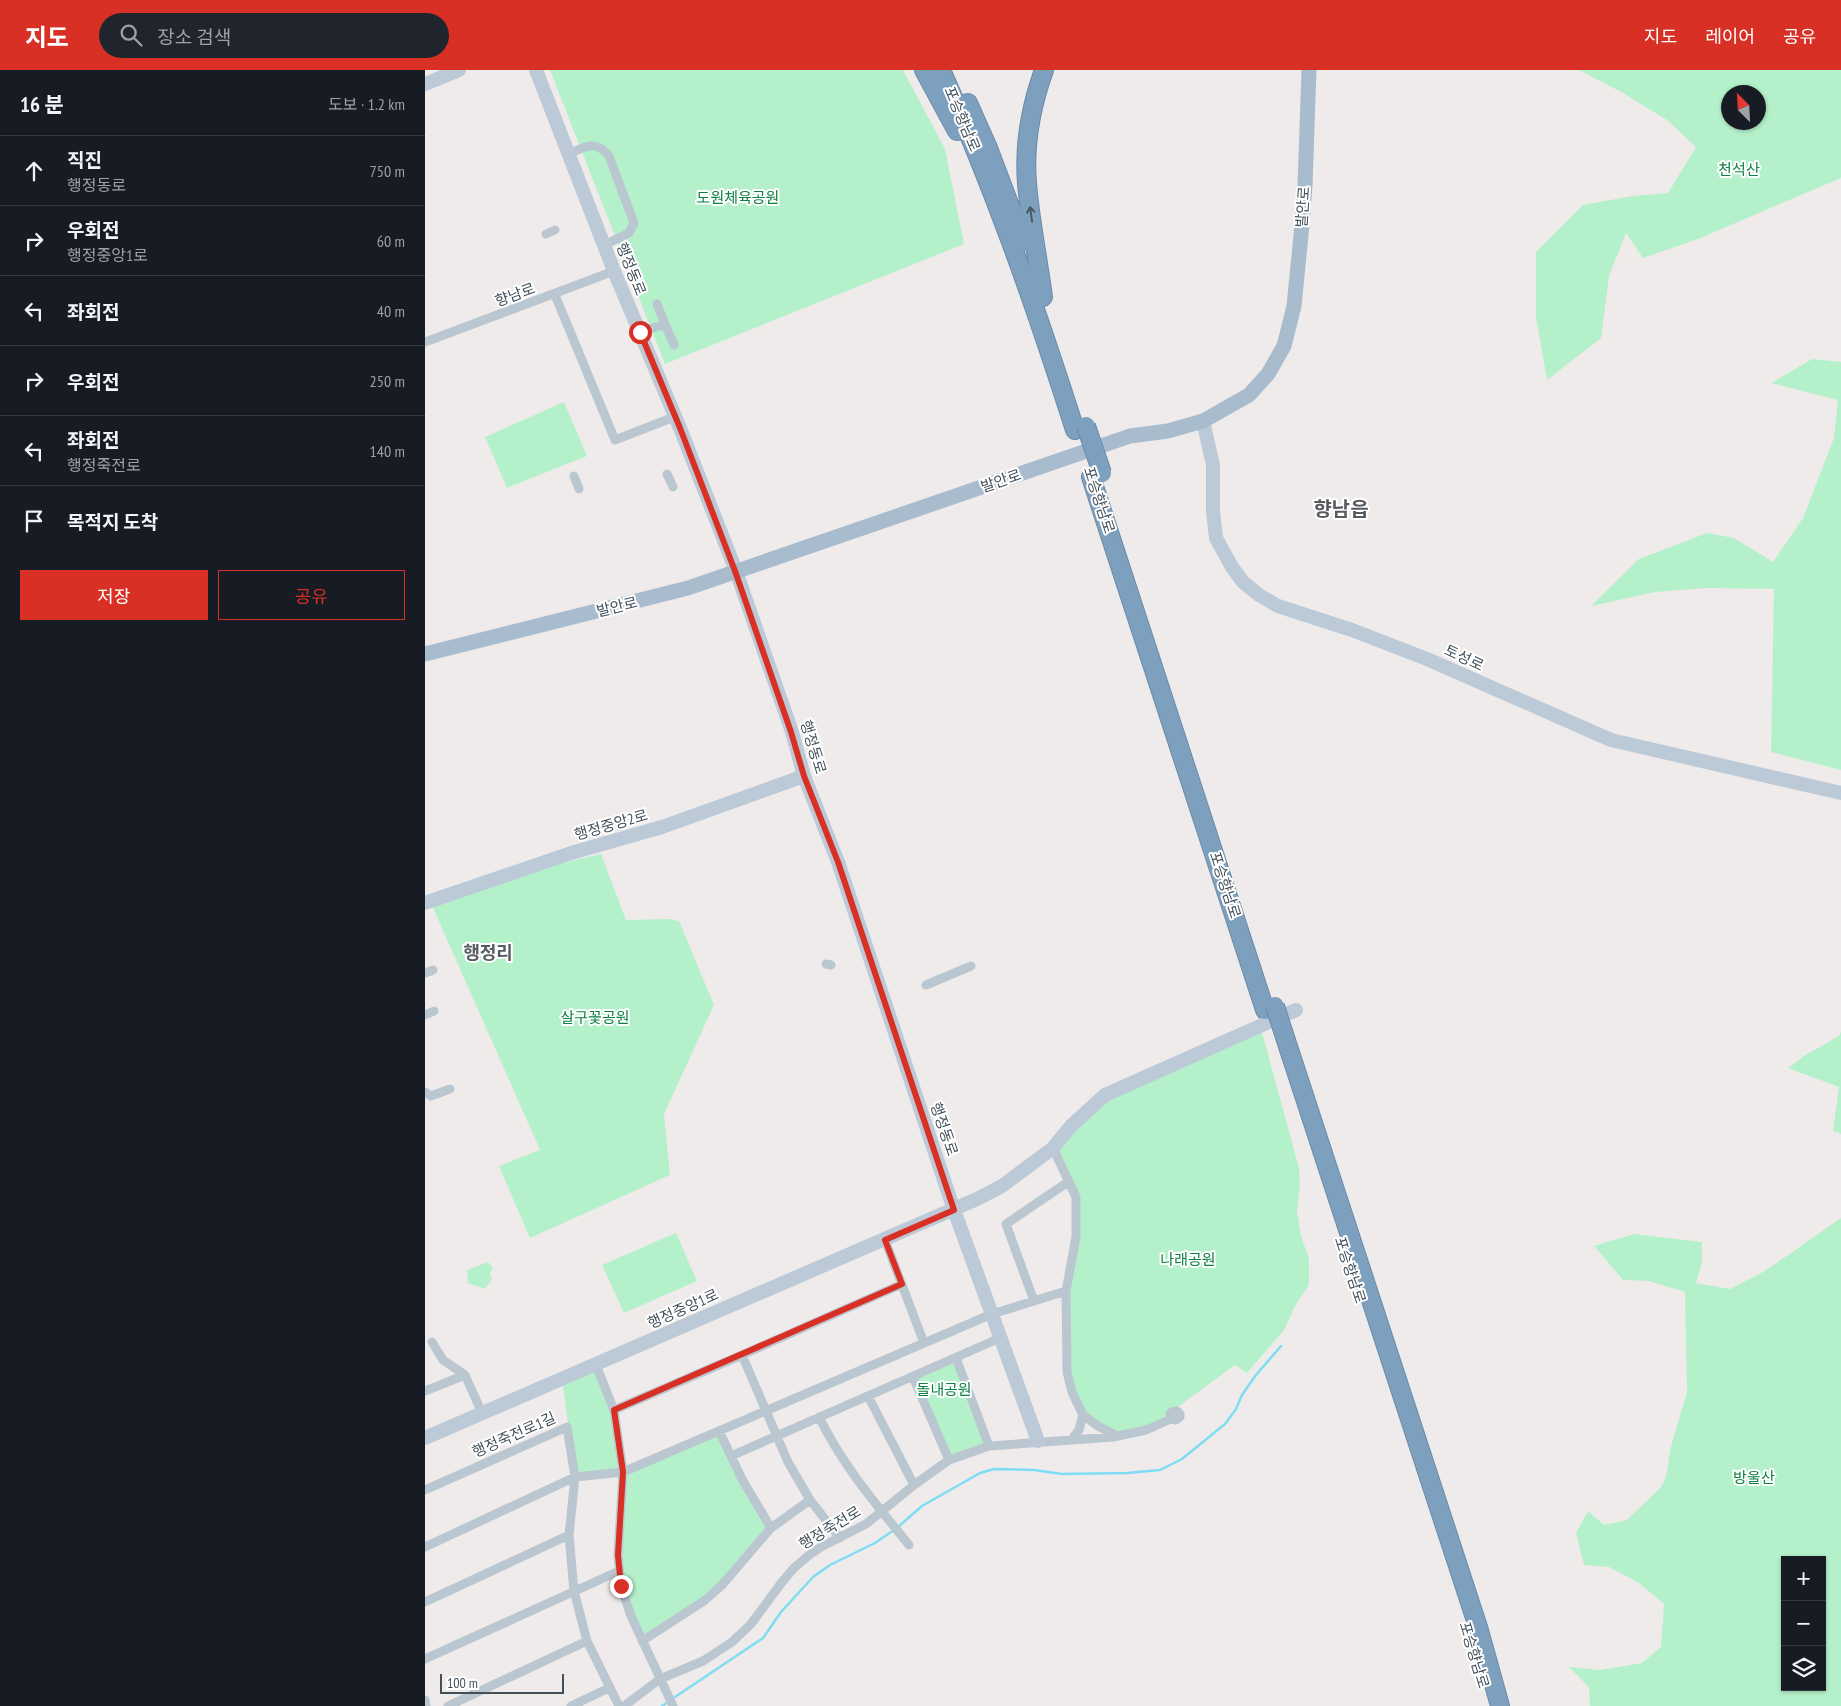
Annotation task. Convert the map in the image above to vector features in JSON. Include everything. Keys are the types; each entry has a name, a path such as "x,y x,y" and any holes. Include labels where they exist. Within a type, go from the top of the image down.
{"highway":[{"path":"924,70 952,123 982,167"},
{"name":"포승향남로","path":"941,70 982,167 1081,428"},
{"name":"포승향남로","path":"953,70 988,148 1043,297 1081,428 1270,1008 1467,1630 1489,1706"},
{"path":"1043,297 1027,182 1027,153 1029,124 1044,70"},
{"name":"포승향남로","path":"1276,1027 1478,1627 1500,1706"}],"main road":[{"name":"발안로","path":"425,654 688,588 1130,436 1168,430 1203,421 1249,395 1268,374 1285,346 1294,306 1305,186 1309,70"}],"street":[{"path":"425,84 459,70"},
{"name":"행정동로","path":"537,70 614,271 735,571 791,732 804,776 838,862 954,1210 1038,1441"},
{"path":"568,154 592,145 602,147 609,156 634,223 629,233 604,245"},
{"path":"546,234 555,230"},
{"name":"향남로","path":"425,342 614,271"},
{"path":"555,294 615,440 674,416"},
{"path":"657,304 674,345"},
{"path":"640,332 665,324"},
{"name":"토성로","path":"1203,421 1213,465 1213,511 1216,538 1243,582 1259,595 1278,606 1352,630 1427,659 1611,740 1841,793"},
{"path":"667,474 673,487"},
{"path":"574,476 579,489"},
{"name":"행정중앙2로","path":"425,903 571,853 662,827 804,776"},
{"path":"926,985 971,966"},
{"name":"행정중앙1로","path":"425,1438 954,1210 1002,1186 1053,1148 1071,1126 1105,1095 1296,1010"},
{"path":"425,1015 434,1011"},
{"path":"425,1092 431,1096 450,1089"},
{"path":"1053,1148 1076,1197 1076,1237 1066,1291 1067,1372 1072,1392 1083,1415 1098,1426 1118,1436"},
{"path":"1033,1301 1006,1224 1068,1182"},
{"path":"885,1240 924,1343"},
{"path":"614,1410 902,1284"},
{"path":"425,1547 575,1477 623,1472 992,1314 1066,1291"},
{"path":"731,1456 1001,1338"},
{"path":"431,1342 443,1360 465,1375 482,1413"},
{"path":"742,1355 788,1462 810,1500 840,1538"},
{"path":"956,1358 989,1446"},
{"path":"596,1365 614,1410 623,1472 619,1571 625,1601 659,1679 673,1706"},
{"path":"425,1391 465,1375"},
{"path":"913,1376 949,1460"},
{"path":"868,1396 914,1485"},
{"path":"1072,1439 1079,1430 1083,1415"},
{"path":"819,1417 846,1466 909,1545"},
{"name":"행정죽전로","path":"624,1706 659,1679 703,1661 732,1642 751,1624 794,1568 821,1546 866,1524 914,1485 949,1460 989,1446 1118,1436 1146,1430 1171,1419"},
{"name":"행정죽전로1길","path":"425,1490 567,1427 575,1477 569,1535 574,1591 587,1641 619,1706"},
{"path":"719,1431 743,1481 771,1528"},
{"path":"642,1641 704,1601 722,1585 771,1528 810,1500"},
{"path":"425,1602 569,1535"},
{"path":"425,1659 619,1571"},
{"path":"448,1706 587,1641"},
{"path":"571,1706 609,1688"},
{"path":"425,1700 426,1706"}],"green space":[{"name":"도원체육공원","path":"550,70 903,70 945,149 964,244 665,364"},
{"name":"천석산","path":"1579,70 1841,70 1841,178 1698,239 1643,258 1626,233 1609,276 1601,338 1547,380 1536,317 1536,252 1583,205 1633,196 1668,193 1696,147 1667,120 1623,93"},
{"path":"1812,359 1841,362 1841,770 1771,752 1774,589 1707,588 1655,592 1591,606 1639,559 1707,533 1734,538 1773,562 1803,518 1834,438 1838,400 1771,383"},
{"path":"564,402 587,456 507,488 485,437"},
{"name":"살구꽃공원","path":"601,854 626,920 669,919 679,921 714,1005 664,1114 670,1175 530,1238 499,1166 540,1150 430,901 489,880"},
{"name":"나래공원","path":"1260,1025 1299,1168 1300,1183 1297,1211 1301,1236 1309,1259 1309,1285 1296,1304 1284,1330 1247,1373 1235,1365 1146,1430 1118,1436 1083,1415 1072,1392 1066,1291 1076,1197 1053,1148 1090,1108"},
{"path":"1841,1031 1841,1134 1833,1131 1839,1087 1788,1068 1804,1056 1839,1036"},
{"name":"방울산","path":"1841,1218 1841,1706 1590,1706 1589,1687 1569,1667 1600,1670 1642,1663 1661,1647 1664,1604 1639,1583 1609,1567 1584,1565 1576,1533 1588,1511 1604,1525 1627,1520 1662,1486 1667,1473 1670,1450 1687,1392 1685,1292 1649,1281 1623,1280 1594,1246 1634,1234 1702,1242 1702,1263 1696,1283 1730,1289 1765,1271"},
{"path":"676,1233 697,1281 624,1313 602,1265"},
{"path":"488,1262 493,1268 490,1274 492,1279 485,1289 468,1283 467,1270"},
{"name":"돌내공원","path":"956,1358 989,1446 949,1460 913,1377"},
{"path":"596,1365 614,1410 623,1472 575,1477 562,1379"},
{"path":"719,1431 771,1528 722,1585 642,1641 621,1586 623,1472"}],"waterway":[{"path":"898,1527 922,1506 980,1473 994,1469 1034,1470 1062,1474 1127,1473 1160,1470 1182,1459 1225,1424 1256,1375 1281,1346"},
{"path":"672,1699 763,1638 781,1612 813,1577 830,1565 875,1543 894,1530"},
{"path":"662,1706 668,1702"}],"district":[{"name":"향남읍","path":"1341,509"},
{"name":"행정리","path":"488,953"}],"route":[{"path":"621,1586 618,1555 623,1472 614,1410 902,1284 885,1240 954,1210 838,862 804,776 791,732 735,571 680,428 640,332"}]}
